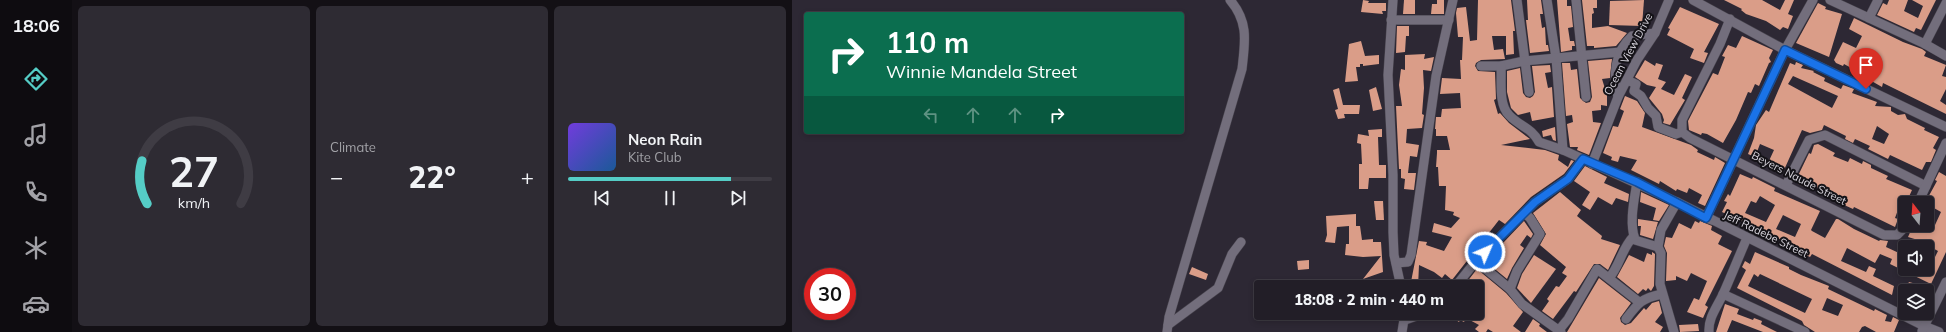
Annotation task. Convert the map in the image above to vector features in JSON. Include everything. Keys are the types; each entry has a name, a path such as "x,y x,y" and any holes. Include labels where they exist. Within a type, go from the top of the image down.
{"street":[{"path":"1168,329 1242,69 1246,38 1235,6 1230,0"},
{"path":"1393,0 1388,75 1393,175 1393,232 1396,263 1400,280"},
{"path":"1396,263 1408,262 1411,255 1436,76 1453,0"},
{"path":"1517,0 1529,92"},
{"path":"1547,0 1556,58 1562,150"},
{"path":"1576,0 1586,98"},
{"name":"Ocean View Drive","path":"1592,164 1618,97 1637,60 1655,33 1669,0"},
{"path":"1693,0 1785,50 1946,127"},
{"name":"Jeff Radebe Street","path":"1813,0 1785,50 1706,218 1923,329"},
{"path":"1830,0 1925,44 1946,56"},
{"path":"1869,18 1878,0"},
{"path":"1925,44 1946,3"},
{"path":"1682,132 1682,120 1720,44 1730,19"},
{"path":"1392,20 1449,20"},
{"path":"1618,97 1614,80 1620,52 1632,36 1655,33"},
{"path":"1481,66 1501,66 1524,61 1620,52"},
{"path":"1501,66 1502,103 1508,114 1534,134 1539,142 1562,150 1637,182 1923,329 1939,332"},
{"name":"Beyers Naude Street","path":"1626,80 1636,84 1634,91 1641,96 1648,108 1656,116 1657,126 1676,134 1682,132 1734,160 1884,235 1897,235 1900,232"},
{"path":"1786,185 1809,140 1825,136 1926,186"},
{"path":"1921,196 1946,143"},
{"path":"1461,280 1476,262 1535,202 1568,179 1583,159"},
{"path":"1637,182 1632,216 1635,240 1658,247"},
{"path":"1674,332 1660,284 1660,253 1658,247 1661,230 1677,202"},
{"path":"1510,289 1517,271 1540,234 1530,218 1524,213"},
{"path":"1608,278 1615,271 1619,261 1634,236"},
{"path":"1709,332 1708,325 1713,312 1723,294 1747,238"},
{"path":"1168,329 1218,288 1232,254 1241,242"},
{"path":"1476,262 1510,289 1522,304 1560,331 1597,269 1639,302"},
{"path":"1923,329 1946,282"},
{"path":"1626,319 1639,302 1652,296 1662,294"},
{"path":"1723,294 1805,332"},
{"path":"1402,332 1404,320"}],"building":[{"path":"1363,0 1369,1 1368,3 1386,3 1386,11 1382,11 1383,14 1361,12"},
{"path":"1404,0 1415,0 1415,14 1403,14"},
{"path":"1437,0 1444,0 1444,14 1431,14 1432,4 1437,4"},
{"path":"1478,0 1511,0 1515,31 1513,31 1514,54 1506,55 1506,36 1492,36 1494,50 1503,49 1505,59 1481,60 1476,63 1475,66 1478,71 1495,72 1496,99 1494,100 1498,114 1500,113 1509,123 1530,139 1501,145 1545,150 1559,155 1558,160 1568,167 1571,160 1574,161 1564,174 1531,197 1505,224 1499,220 1452,280 1445,274 1442,278 1434,272 1419,265 1418,280 1411,280 1419,241 1427,242 1426,245 1444,251 1452,237 1432,232 1434,223 1451,228 1460,218 1453,215 1454,212 1445,210 1446,186 1439,186 1438,167 1436,167 1437,150 1450,150 1447,136 1436,136 1435,129 1436,117 1441,117 1442,109 1461,108 1460,93 1440,94 1442,78 1461,79 1460,60 1462,60 1463,37 1458,37 1457,8 1466,7 1470,41 1477,40"},
{"path":"1527,0 1541,0 1543,14 1540,14 1542,28 1545,27 1546,45 1548,45 1549,51 1530,53 1526,20 1528,20"},
{"path":"1557,0 1567,0 1567,6 1571,6 1573,27 1568,28 1570,41 1574,41 1575,46 1572,46 1572,50 1561,52"},
{"path":"1582,0 1597,0 1597,8 1593,8 1594,13 1592,14 1592,28 1608,26 1627,33 1616,46 1594,48 1594,46 1587,46"},
{"path":"1644,0 1642,26 1609,25 1610,1"},
{"path":"1724,0 1762,0 1780,10 1785,0 1794,0 1788,14 1793,16 1788,29 1783,27 1780,30 1766,21 1746,14 1741,10 1742,9"},
{"path":"1889,0 1908,0 1904,11 1918,18 1923,6 1912,0 1936,0 1921,30 1916,28 1914,32 1877,15 1883,3 1887,5"},
{"path":"1818,3 1826,7 1825,9 1842,14 1829,57 1796,43"},
{"path":"1680,7 1719,24 1704,52 1708,53 1704,63 1690,58 1694,49 1667,35 1670,29 1668,28"},
{"path":"1854,18 1903,42 1922,49 1926,52 1924,56 1946,65 1942,76 1946,77 1946,89 1940,101 1946,105 1946,114 1883,83 1882,87 1844,64 1843,66 1836,63 1834,60 1843,42 1856,48 1862,36 1849,29"},
{"path":"1397,26 1409,26 1409,36 1406,36 1405,52 1396,53"},
{"path":"1742,36 1773,50 1769,58 1771,62 1769,63 1759,86 1755,84 1751,93 1748,92 1736,120 1723,143 1707,134 1702,133 1701,135 1689,130 1688,121 1713,73 1718,75 1725,57 1722,56 1728,45 1736,48"},
{"path":"1361,41 1365,56 1379,55 1379,64 1363,66 1363,64 1360,64 1360,67 1356,67 1358,81 1345,82 1349,44"},
{"path":"1425,54 1424,59 1434,57 1431,71 1423,70 1424,88 1422,114 1424,115 1422,128 1407,129 1406,143 1419,145 1417,157 1410,156 1408,173 1416,173 1414,190 1404,189 1405,179 1401,178 1401,169 1399,169 1396,106 1402,106 1399,85 1401,69 1405,70 1405,55"},
{"path":"1612,59 1610,78 1602,79 1607,95 1607,106 1601,105 1601,110 1592,111 1593,122 1601,123 1589,155 1577,150 1578,147 1570,147 1567,124 1573,122 1572,115 1566,116 1562,63 1570,63 1571,70 1577,69 1580,98 1586,103 1590,102 1592,97 1588,61"},
{"path":"1645,60 1655,66 1656,63 1663,65 1658,79 1666,82 1661,89 1674,95 1685,74 1692,77 1682,98 1685,100 1670,125 1663,123 1664,120 1662,114 1649,98 1656,87 1647,85 1635,77"},
{"path":"1796,62 1803,65 1801,68 1814,71 1813,72 1825,78 1824,81 1841,89 1843,85 1854,89 1852,93 1877,102 1875,106 1891,107 1891,111 1898,115 1905,114 1907,119 1925,128 1924,130 1939,137 1933,148 1936,150 1931,162 1926,162 1922,170 1890,155 1888,159 1868,149 1870,146 1855,139 1853,143 1845,139 1846,136 1824,125 1822,130 1810,133 1802,130 1784,170 1768,163 1774,150 1760,144 1755,157 1748,154 1754,138 1756,125 1766,110 1769,112 1790,63 1795,65","holes":["1793,76 1838,96 1832,108 1788,84","1877,126 1889,134 1884,144 1872,139"]},
{"path":"1550,65 1551,72 1545,73 1548,88 1552,87 1554,117 1532,121 1530,112 1518,115 1511,108 1507,92 1507,71 1520,68 1523,93 1526,97 1530,98 1535,92 1532,66"},
{"path":"1376,87 1382,109 1373,111 1369,90"},
{"path":"1339,88 1343,105 1360,105 1359,114 1344,114 1345,118 1338,119 1335,110 1338,109 1333,90"},
{"path":"1625,96 1637,101 1645,113 1642,127 1691,145 1698,150 1697,152 1714,160 1715,157 1725,163 1705,206 1698,203 1702,195 1689,188 1687,193 1677,189 1676,191 1660,181 1659,184 1631,170 1637,160 1620,156 1618,162 1611,160 1612,157 1603,153 1613,126 1618,127 1624,111 1620,109"},
{"path":"1555,127 1556,141 1553,140 1551,135 1543,137 1542,131"},
{"path":"1382,129 1382,137 1378,137 1379,165 1386,165 1386,178 1369,178 1368,189 1359,189 1359,164 1362,164 1361,144 1357,143 1358,134 1369,136 1368,130"},
{"path":"1818,144 1835,153 1833,156 1848,162 1850,158 1862,164 1863,161 1871,165 1871,168 1888,176 1886,179 1912,190 1909,196 1898,196 1898,210 1895,218 1898,219 1895,227 1854,207 1853,209 1842,204 1843,201 1807,182 1805,187 1798,184 1799,181 1796,180 1809,153 1811,154 1814,145"},
{"path":"1585,166 1607,177 1604,183 1629,194 1628,202 1616,198 1612,205 1598,197 1590,210 1582,205 1590,192 1574,181"},
{"path":"1939,172 1946,176 1946,252 1931,284 1915,276 1934,276 1934,259 1938,251 1934,249 1934,240 1918,240 1908,237 1910,232 1934,232 1934,225 1941,212 1934,208 1934,196 1929,196 1937,181 1935,180"},
{"path":"1740,174 1752,179 1753,177 1775,188 1774,191 1820,211 1811,230 1825,238 1836,219 1838,219 1854,229 1879,241 1888,241 1886,247 1898,253 1898,268 1890,264 1892,259 1880,254 1875,263 1847,248 1841,261 1866,272 1869,266 1876,269 1873,276 1894,286 1892,295 1812,254 1810,257 1802,253 1803,250 1722,212 1727,202 1724,201 1728,194 1730,196","holes":["1760,196 1775,205 1766,222 1745,213 1751,201 1756,203","1783,215 1801,224 1795,237 1776,229"]},
{"path":"1560,192 1581,210 1577,216 1602,236 1601,239 1620,245 1608,270 1600,264 1594,264 1576,292 1574,291 1553,319 1542,311 1549,301 1547,299 1556,286 1559,287 1567,276 1562,273 1566,267 1540,245 1546,234 1533,213"},
{"path":"1641,192 1669,205 1659,221 1653,220 1656,208 1640,202"},
{"path":"1374,201 1383,201 1384,220 1376,220"},
{"path":"1356,214 1356,226 1360,226 1362,240 1373,239 1373,242 1381,242 1383,272 1363,279 1381,256 1363,257 1345,255 1346,244 1349,244 1349,226 1337,227 1335,243 1325,242 1327,235 1326,216"},
{"path":"1638,219 1658,222 1653,239 1640,235 1641,226 1638,226"},
{"path":"1524,221 1533,234 1531,238 1527,235 1520,245 1524,248 1507,279 1485,261 1491,254 1495,257 1504,244 1503,243"},
{"path":"1695,221 1699,223 1700,221 1712,226 1711,230 1722,236 1718,244 1732,251 1705,305 1708,307 1703,318 1687,312 1694,298 1699,300 1707,281 1691,273 1687,281 1676,276 1676,280 1666,281 1667,253 1664,246 1666,237 1672,238 1679,223 1691,229"},
{"path":"1652,252 1655,254 1654,286 1651,291 1648,288 1646,291 1643,289 1638,294 1617,277 1629,255 1644,262 1647,253 1652,255"},
{"path":"1755,252 1789,267 1789,269 1801,275 1829,286 1828,289 1874,311 1875,309 1887,315 1885,321 1891,322 1893,317 1899,320 1894,332 1876,332 1865,326 1862,327 1859,332 1815,332 1804,325 1802,321 1737,288 1746,270 1742,267 1745,261 1750,264","holes":["1754,274 1758,277 1760,274 1812,299 1805,313 1748,286","1827,298 1843,305 1838,316 1822,310"]},
{"path":"1534,255 1556,269 1531,303 1517,288 1522,274"},
{"path":"1309,260 1309,269 1298,270 1297,261"},
{"path":"1192,267 1208,274 1206,280 1189,274"},
{"path":"1477,269 1506,293 1523,312 1513,326 1521,332 1493,332 1488,329 1486,332 1479,332 1475,329 1479,325 1470,320 1484,320 1484,280 1468,280"},
{"path":"1599,278 1631,303 1620,318 1621,322 1625,325 1631,323 1644,308 1646,310 1652,303 1659,301 1662,313 1655,322 1663,327 1660,332 1567,332"},
{"path":"1725,304 1739,309 1737,314 1753,320 1754,318 1762,321 1761,324 1777,332 1763,332 1732,320 1727,332 1716,332"},
{"path":"1533,319 1540,324 1539,326 1547,332 1525,332"},
{"path":"1698,324 1699,331 1680,332 1679,325"}],"route":[{"path":"1485,252 1535,202 1568,179 1583,159 1637,182 1706,218 1785,50 1866,89"}]}
